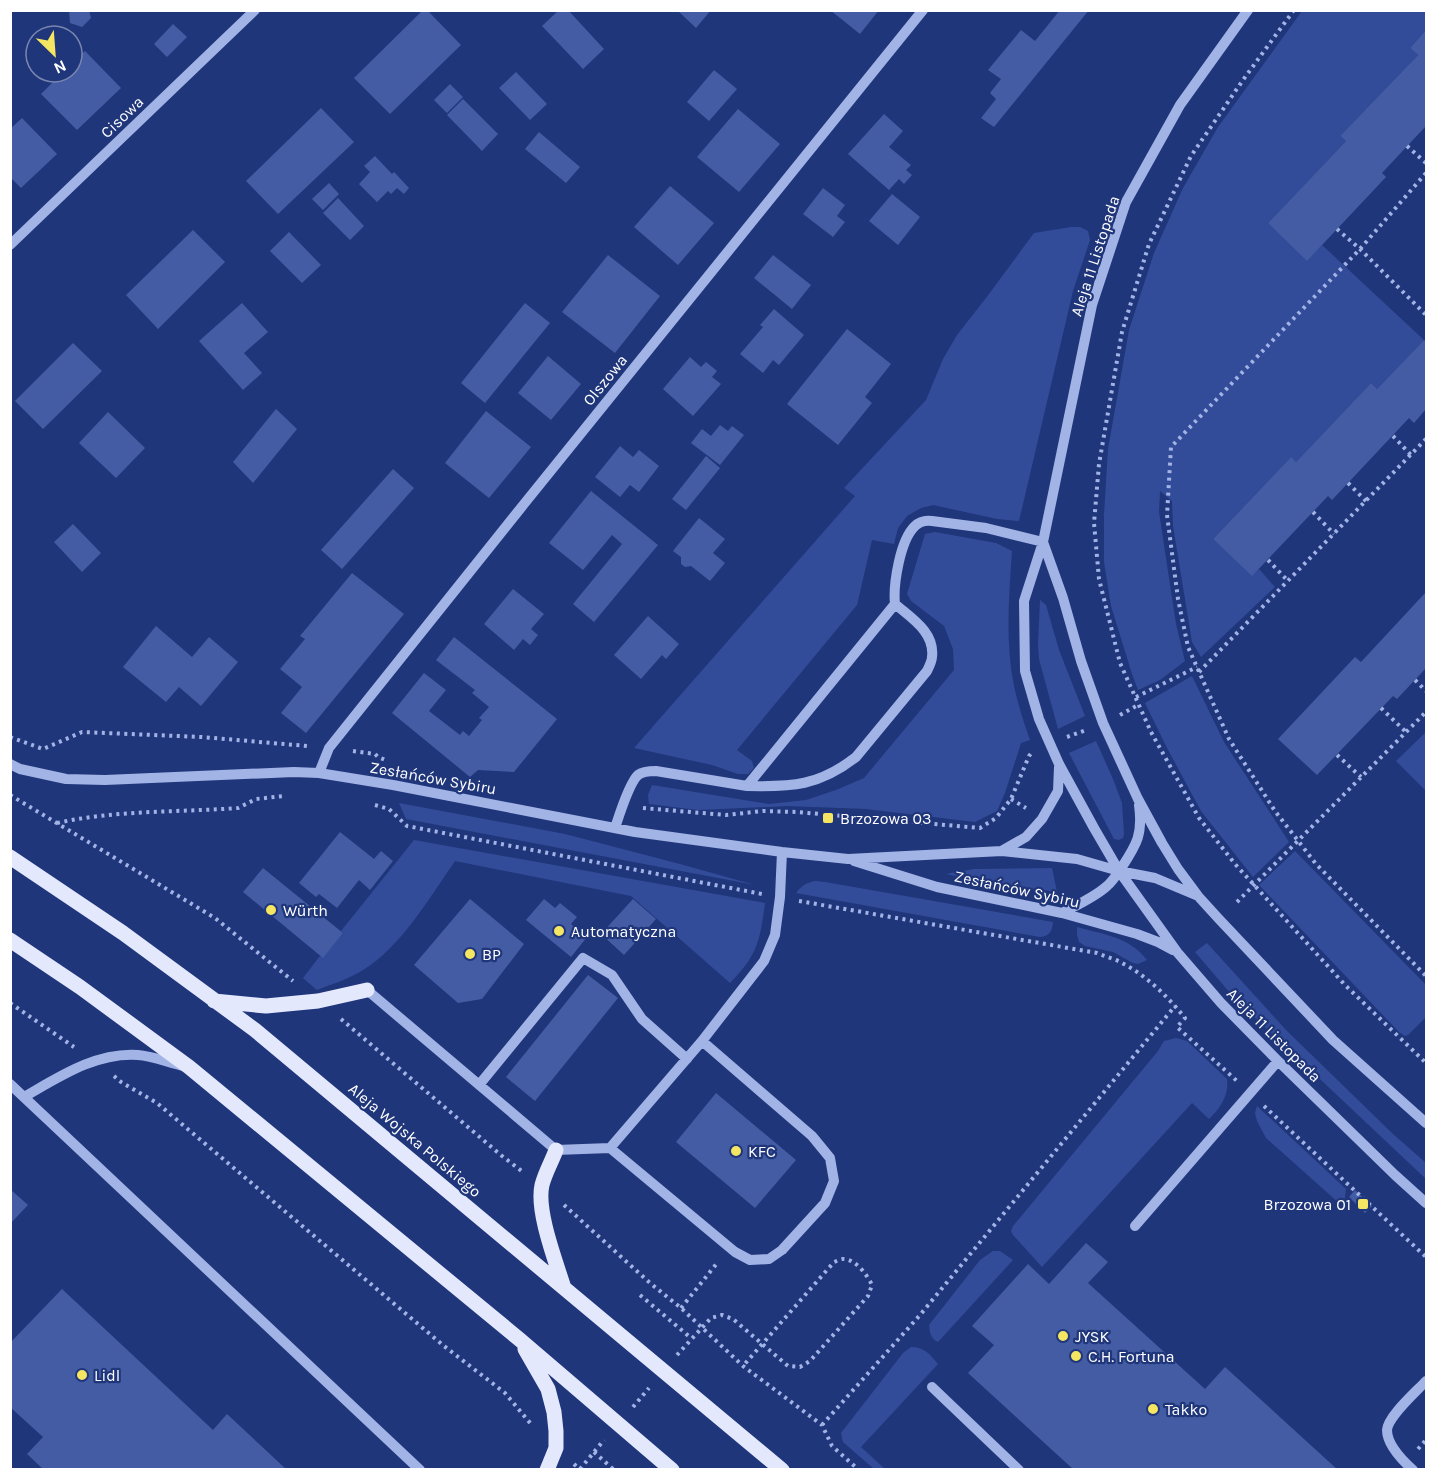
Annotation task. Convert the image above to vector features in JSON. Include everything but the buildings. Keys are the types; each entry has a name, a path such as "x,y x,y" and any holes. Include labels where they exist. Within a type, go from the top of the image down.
{"main road":[{"name":"Aleja Wojska Polskiego","path":"10,857 123,933 255,1030 782,1470"},
{"path":"10,940 80,987 189,1067 519,1339 672,1470"},
{"path":"214,1001 266,1006 318,1001 367,990"},
{"path":"556,1150 542,1186 542,1205 548,1237 564,1287"},
{"path":"519,1339 548,1389 554,1412 556,1448 547,1470"}],"street":[{"name":"Cisowa","path":"10,245 255,10"},
{"name":"Olszowa","path":"319,773 329,748 923,10"},
{"name":"Aleja 11 Listopada","path":"1248,10 1180,105 1126,202 1092,305 1043,542 1024,601 1025,671 1039,719 1059,764 1119,871 1177,952 1221,1003 1278,1061 1426,1203"},
{"path":"747,786 895,604 894,593 903,548 908,534 916,524 924,520 986,528 1043,542 1103,723 1138,799 1178,869 1198,896 1333,1040 1426,1123"},
{"path":"615,828 632,785 638,775 648,771 747,786 782,786 804,783 842,768 855,757 927,671 932,658 931,644 927,634 895,604"},
{"name":"Zesłańców Sybiru","path":"10,764 20,769 66,779 105,780 294,771 319,773 635,832 782,852 848,859 1002,851 1077,859 1155,878 1198,896"},
{"name":"Zesłańców Sybiru","path":"1002,851 1026,837 1042,819 1058,791 1059,764"},
{"path":"1062,913 1108,886 1119,871 1136,845 1140,832 1141,816 1138,799"},
{"path":"610,1148 702,1041 764,961 775,935 782,852"},
{"name":"Zesłańców Sybiru","path":"848,859 937,887 1062,913 1137,934 1177,952"},
{"path":"479,1084 583,958 612,975 642,1019 687,1059"},
{"path":"367,990 556,1150 610,1148 730,1248 750,1260 769,1259 782,1250 825,1203 834,1181 830,1158 812,1136 702,1041"},
{"path":"24,1097 71,1071 114,1056 139,1055 189,1067"},
{"path":"1135,1226 1278,1061"},
{"path":"10,1084 420,1470"},
{"path":"1413,1470 1396,1452 1387,1430 1391,1419 1426,1381"},
{"path":"932,1387 1019,1470"}],"path":[{"path":"1294,10 1191,156 1149,244 1122,332 1099,464 1094,523 1099,579 1120,663 1151,732 1199,818 1253,885 1345,985 1426,1063"},
{"path":"1407,146 1426,163"},
{"path":"1426,173 1360,249 1171,447 1167,515 1188,647 1229,739 1275,811 1316,864 1426,976"},
{"path":"1337,229 1426,315"},
{"path":"1393,436 1411,455"},
{"path":"1136,697 1198,670 1426,439"},
{"path":"1348,483 1366,501"},
{"path":"1312,512 1334,534"},
{"path":"1268,560 1288,581"},
{"path":"1415,680 1426,691"},
{"path":"1119,715 1138,705"},
{"path":"1382,708 1406,732"},
{"path":"1237,902 1426,711"},
{"path":"1064,738 1090,728"},
{"path":"10,738 43,749 82,732 202,737 375,754 392,762"},
{"path":"623,806 726,815 763,811 797,812 980,828 996,818 1011,799 1029,756 1034,750"},
{"path":"1337,755 1361,777"},
{"path":"10,795 215,918 295,982"},
{"path":"57,823 114,814 238,808 256,799 287,795"},
{"path":"1011,799 1032,812"},
{"path":"370,804 389,809 407,825 763,894"},
{"path":"795,900 1097,953 1123,963 1146,978 1175,1006 1185,1018 1178,1027 1426,1257"},
{"path":"10,1003 95,1061 121,1082 157,1103 444,1346 505,1393 537,1431"},
{"path":"822,1425 920,1315 1175,1006"},
{"path":"338,1016 493,1148 542,1186"},
{"path":"555,1198 744,1366 822,1425 832,1446 859,1470"},
{"path":"681,1308 730,1248"},
{"path":"676,1356 711,1318 722,1315 733,1319 788,1366 800,1366 810,1361 868,1296 872,1285 867,1276 855,1263 844,1259 834,1262 771,1336 744,1366"},
{"path":"640,1295 691,1338"},
{"path":"631,1408 654,1382"},
{"path":"580,1470 609,1435"},
{"path":"594,1452 614,1470"}],"shaded area":[{"path":"1302,11 1426,11 1426,30 1410,48 1418,55 1340,136 1346,141 1268,223 1307,260 1322,245 1424,340 1377,389 1371,383 1296,462 1290,458 1213,539 1252,575 1259,569 1275,587 1201,657 1192,642 1173,526 1172,501 1160,491 1159,512 1176,624 1185,661 1160,680 1138,690 1111,606 1104,562 1108,449 1129,330 1154,253 1183,188 1218,127"},
{"path":"1080,227 1088,231 1090,240 1073,291 1019,521 997,519 933,505 921,508 907,516 898,528 894,544 872,540 857,605 737,750 752,761 754,768 748,774 738,774 712,765 634,748 855,496 844,488 926,400 943,359 957,335 1034,233"},
{"path":"935,532 996,543 1012,551 1008,619 1009,653 1021,714 1030,740 1021,743 997,811 975,822 866,809 788,806 698,810 649,804 648,795 652,785 769,804 806,800 864,778 954,670 953,649 944,626 911,601 907,594 925,534"},
{"path":"1040,600 1046,605 1059,650 1085,716 1058,729 1039,659"},
{"path":"1192,676 1224,742 1289,842 1253,877 1201,811 1145,703"},
{"path":"1426,732 1426,791 1396,761"},
{"path":"1096,741 1122,803 1124,834 1119,840 1114,839 1069,753"},
{"path":"399,803 565,834 755,885 406,819"},
{"path":"414,840 765,903 759,937 747,964 730,983 631,896 455,861 414,920 390,948 358,973 317,990 303,978 320,956 323,957 343,933 341,931"},
{"path":"1295,851 1426,985 1426,1017 1408,1035 1405,1036 1399,1032 1259,885"},
{"path":"1052,868 1057,892 946,874 974,869"},
{"path":"815,881 1053,922 1053,925 1046,936 1040,937 796,893 804,885"},
{"path":"1077,927 1124,941 1147,960 1138,964 1133,963 1113,952 1085,946 1079,942"},
{"path":"1207,943 1286,1030 1426,1163 1426,1179 1237,1001 1195,952"},
{"path":"1176,1038 1187,1041 1227,1079 1227,1090 1220,1106 1209,1119 1192,1103 1042,1267 1013,1235 1011,1231 1013,1226 1164,1041"},
{"path":"1257,1106 1346,1189 1342,1203 1340,1204 1266,1138 1257,1121 1255,1113"},
{"path":"993,1251 1000,1251 1013,1260 938,1342 933,1339 929,1325 980,1260"},
{"path":"911,1347 920,1348 938,1364 861,1447 885,1469 874,1469 843,1442 841,1433 903,1353"}],"place":[{"name":"Brzozowa 03","path":"828,818"},
{"name":"Würth","path":"271,910"},
{"name":"Automatyczna","path":"559,931"},
{"name":"BP","path":"470,954"},
{"name":"KFC","path":"736,1151"},
{"name":"Brzozowa 01","path":"1363,1204"},
{"name":"JYSK","path":"1063,1336"},
{"name":"C.H. Fortuna","path":"1076,1356"},
{"name":"Lidl","path":"82,1375"},
{"name":"Takko","path":"1153,1409"}]}
